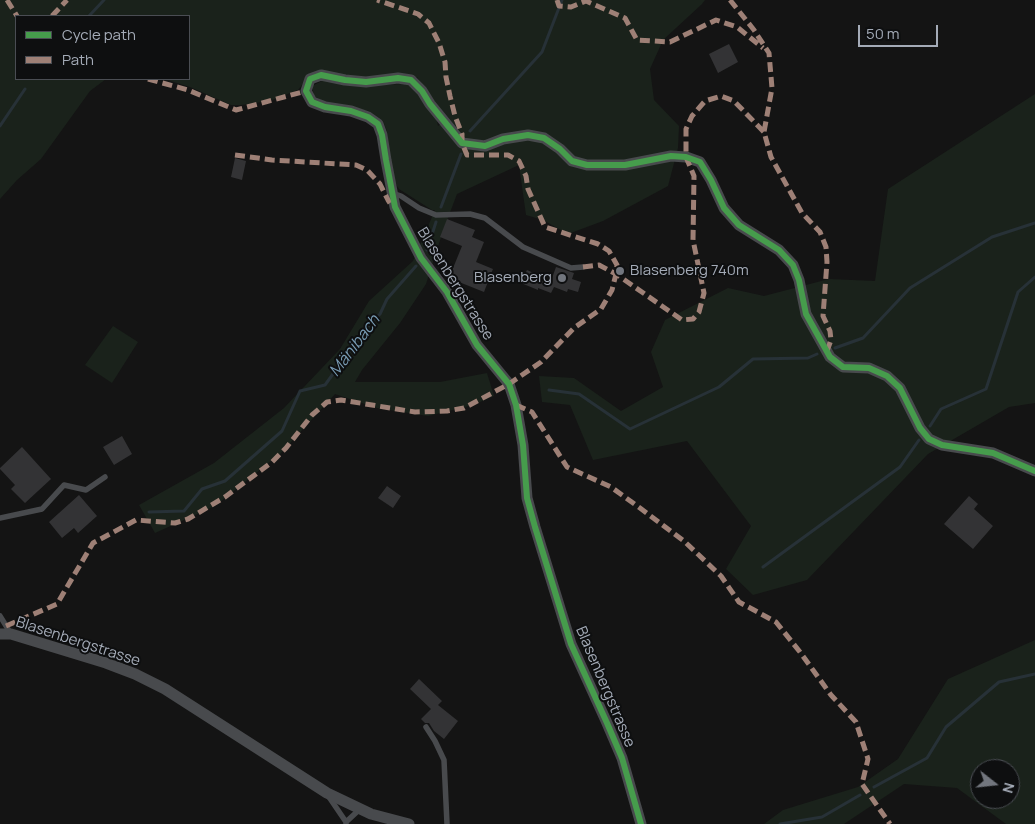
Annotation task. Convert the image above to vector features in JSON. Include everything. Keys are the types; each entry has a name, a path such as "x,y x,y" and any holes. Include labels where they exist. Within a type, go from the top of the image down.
{"street":[{"name":"Blasenbergstrasse","path":"641,824 622,758 571,644 538,536 527,498 523,445 516,405 509,384 477,345 448,292 421,258 395,207 382,135 378,124 368,116 325,107 312,102 306,91 310,79 321,74 345,80 366,82 398,78 411,80 422,90 430,104 462,143 485,146 502,138 528,135 544,138 560,149 572,161 587,164 625,165 671,156 686,157 700,162 712,180 724,208 739,225 779,250 793,265 806,314 830,357 843,367 869,368 887,376 900,388 920,428 929,439 942,446 993,452 1035,471"},
{"name":"Blasenbergstrasse","path":"5,634 106,663 135,674 165,689 327,793 371,814 409,824"}],"lane":[{"path":"392,193 402,196 420,208 436,215 470,214 485,218 524,247 571,268 583,267"},
{"path":"0,518 42,509 64,485 86,490 105,477"},
{"path":"0,616 5,634"},
{"path":"426,727 444,760 447,824"},
{"path":"327,793 346,823 360,809"}],"shaded area":[{"path":"0,0 705,0 663,40 650,69 654,100 679,126 678,148 668,186 603,221 568,234 543,220 526,215 519,165 457,194 426,284 400,323 362,370 355,382 440,382 487,373 494,396 473,405 428,416 377,408 335,394 281,453 215,506 155,533 139,505 214,463 284,408 340,349 369,301 413,261 435,210 432,210 399,189 392,178 387,131 383,121 369,111 328,104 314,96 312,86 324,80 377,85 405,84 418,89 436,117 438,126 447,119 417,77 363,78 311,74 298,90 269,101 241,105 231,105 190,87 167,80 190,80 190,15 15,15 15,80 105,80 90,91 41,159 17,180 0,199"},
{"path":"1035,94 1035,403 1009,407 928,454 807,580 753,595 726,569 751,526 687,441 593,460 570,405 542,402 539,376 574,378 621,411 663,387 651,352 665,320 728,288 764,296 829,279 875,281 888,189"},
{"path":"113,326 138,342 112,383 85,365"},
{"path":"1035,640 1035,824 1006,824 986,809 1020,809 1020,759 970,759 970,798 957,788 904,784 844,824 764,824 783,810 858,787 898,759 948,679"}],"building":[{"path":"729,44 738,62 718,73 709,54"},
{"path":"235,158 246,161 242,180 231,177"},
{"path":"447,219 475,230 472,237 484,242 476,262 493,269 484,292 449,278 462,246 440,237"},
{"path":"556,267 574,273 572,279 581,282 578,292 568,289 567,292 554,287 551,293 521,283 527,270 551,281"},
{"path":"122,436 132,454 114,465 103,447"},
{"path":"22,447 51,479 25,503 11,489 15,485 0,469"},
{"path":"387,486 401,496 393,508 378,498"},
{"path":"79,495 97,516 78,533 74,528 62,538 49,522"},
{"path":"969,496 978,504 974,509 993,526 973,549 944,524"},
{"path":"419,679 442,701 438,705 458,721 444,739 434,731 429,723 425,723 421,719 431,709 410,689"}],"waterway":[{"path":"90,15 104,0"},
{"name":"Mänibach","path":"470,131 542,52 562,0"},
{"path":"0,126 25,89"},
{"name":"Mänibach","path":"441,207 461,154"},
{"name":"Mänibach","path":"427,250 436,222"},
{"path":"835,348 863,338 910,288 992,237 1035,223"},
{"name":"Mänibach","path":"149,512 184,511 202,489 225,481 282,431 300,391 325,385 367,327 380,314 387,299 416,266"},
{"path":"930,426 941,409 986,389 1018,292 1035,277"},
{"path":"549,390 579,394 630,429 719,387 753,359 808,358 817,354"},
{"path":"763,567 900,467 919,440"},
{"path":"874,787 927,758 946,727 999,682 1035,674"},
{"path":"780,824 822,817 860,795"}],"marked path":[{"path":"7,0 16,15"},
{"path":"53,15 67,0"},
{"path":"6,626 57,604 93,543 136,520 175,523 188,519 225,497 272,462 286,448 312,415 327,402 341,400 415,412 447,411 464,408 509,384 541,362 574,328 601,309 612,290 616,274 617,265 609,251 598,244 545,227 528,189 526,176 519,161 508,155 467,155 450,96 445,62 439,43 429,23 418,14 377,0"},
{"path":"557,0 559,6 571,7 586,1 625,18 637,40 670,42 716,20 737,27 763,48"},
{"path":"730,0 754,30 769,53 772,88 764,132 771,157 802,213 820,232 826,247 827,262 823,316 830,331 831,340 827,351"},
{"path":"152,80 188,90 236,110 306,91"},
{"path":"583,267 599,265 616,274 682,320 693,319 699,312 704,293 693,240 694,176 686,157 686,129 692,116 705,101 721,96 734,101 764,132"},
{"path":"235,155 272,160 356,165 367,170 380,184 390,203"},
{"path":"516,405 532,412 567,467 611,487 640,508 684,541 721,576 739,602 776,622 831,695 856,722 868,759 862,784 890,824"}],"cycle path":[{"path":"641,824 622,758 571,644 535,527 527,498 523,445 516,405 509,384 477,345 447,292 421,258 395,207 382,135 378,124 368,117 351,111 325,107 312,102 306,91 310,79 321,75 366,82 398,78 411,80 422,91 430,104 462,143 485,146 503,139 528,135 544,138 560,149 572,161 587,165 625,165 671,156 686,157 700,162 724,208 739,225 779,250 793,265 799,280 806,314 830,357 843,367 869,368 887,376 900,388 920,428 929,439 942,445 993,453 1035,471"}],"place":[{"name":"Blasenberg 740m","path":"620,271"},
{"name":"Blasenberg","path":"562,278"}]}
